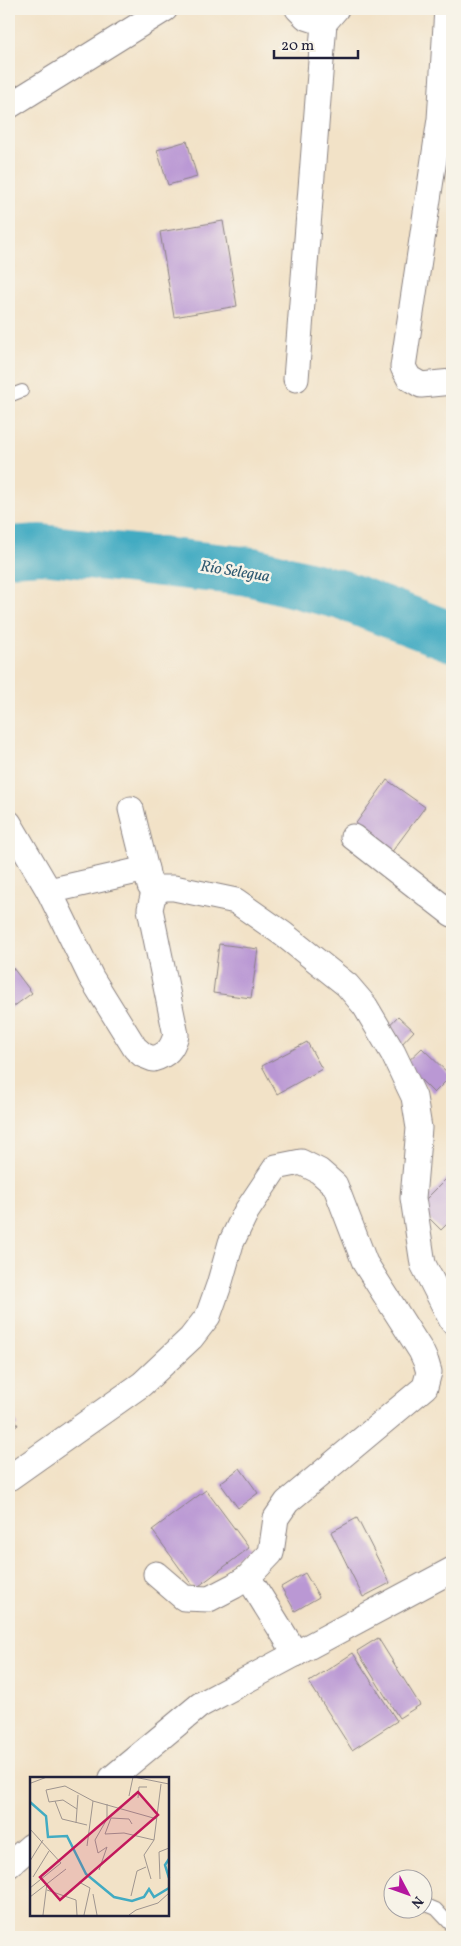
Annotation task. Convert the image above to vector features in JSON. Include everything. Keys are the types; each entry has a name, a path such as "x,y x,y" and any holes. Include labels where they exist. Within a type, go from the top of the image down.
{"street":[{"path":"9,106 165,9"},
{"path":"296,379 330,16 306,17 298,9"},
{"path":"447,9 440,119 403,367 409,378 421,385 452,382"},
{"path":"9,823 49,891 91,977 135,1048 143,1055 153,1059 164,1056 173,1047 176,1035 150,909 153,896 131,809"},
{"path":"353,836 452,914"},
{"path":"49,891 146,870"},
{"path":"153,896 162,888 174,888 236,900 283,934 347,985 365,1006 393,1053 414,1097 419,1128 413,1198 423,1264 452,1321"},
{"path":"9,1478 142,1384 191,1338 208,1316 231,1243 246,1212 276,1167 301,1162 318,1170 335,1185 365,1263 421,1351 429,1372 425,1387 287,1502 276,1518 271,1553 248,1577 209,1599 184,1598 156,1574"},
{"path":"113,1777 200,1706 452,1570"},
{"path":"248,1577 296,1654"},
{"path":"9,1865 30,1847"}],"lane":[{"path":"9,396 22,391"},
{"path":"434,1908 452,1926"}],"building":[{"path":"187,141 197,177 168,185 157,150"},
{"path":"223,221 237,306 174,317 160,232"},
{"path":"387,780 425,807 391,853 354,826"},
{"path":"219,944 258,949 251,998 213,993"},
{"path":"13,968 32,993 9,1010 9,971"},
{"path":"398,1016 414,1031 400,1046 384,1031"},
{"path":"307,1042 322,1069 277,1094 262,1066"},
{"path":"422,1048 451,1076 434,1093 405,1064"},
{"path":"452,1173 452,1219 441,1230 418,1207"},
{"path":"9,1411 18,1425 9,1431"},
{"path":"240,1468 258,1493 238,1508 220,1483"},
{"path":"206,1490 249,1548 195,1589 152,1530"},
{"path":"357,1518 390,1583 363,1597 331,1532"},
{"path":"305,1573 319,1597 295,1611 281,1587"},
{"path":"378,1638 420,1705 399,1718 357,1651"},
{"path":"353,1653 397,1721 352,1750 309,1682"}],"waterway":[{"name":"Río Selegua","path":"9,551 41,549 253,572 342,595 452,637"}]}
